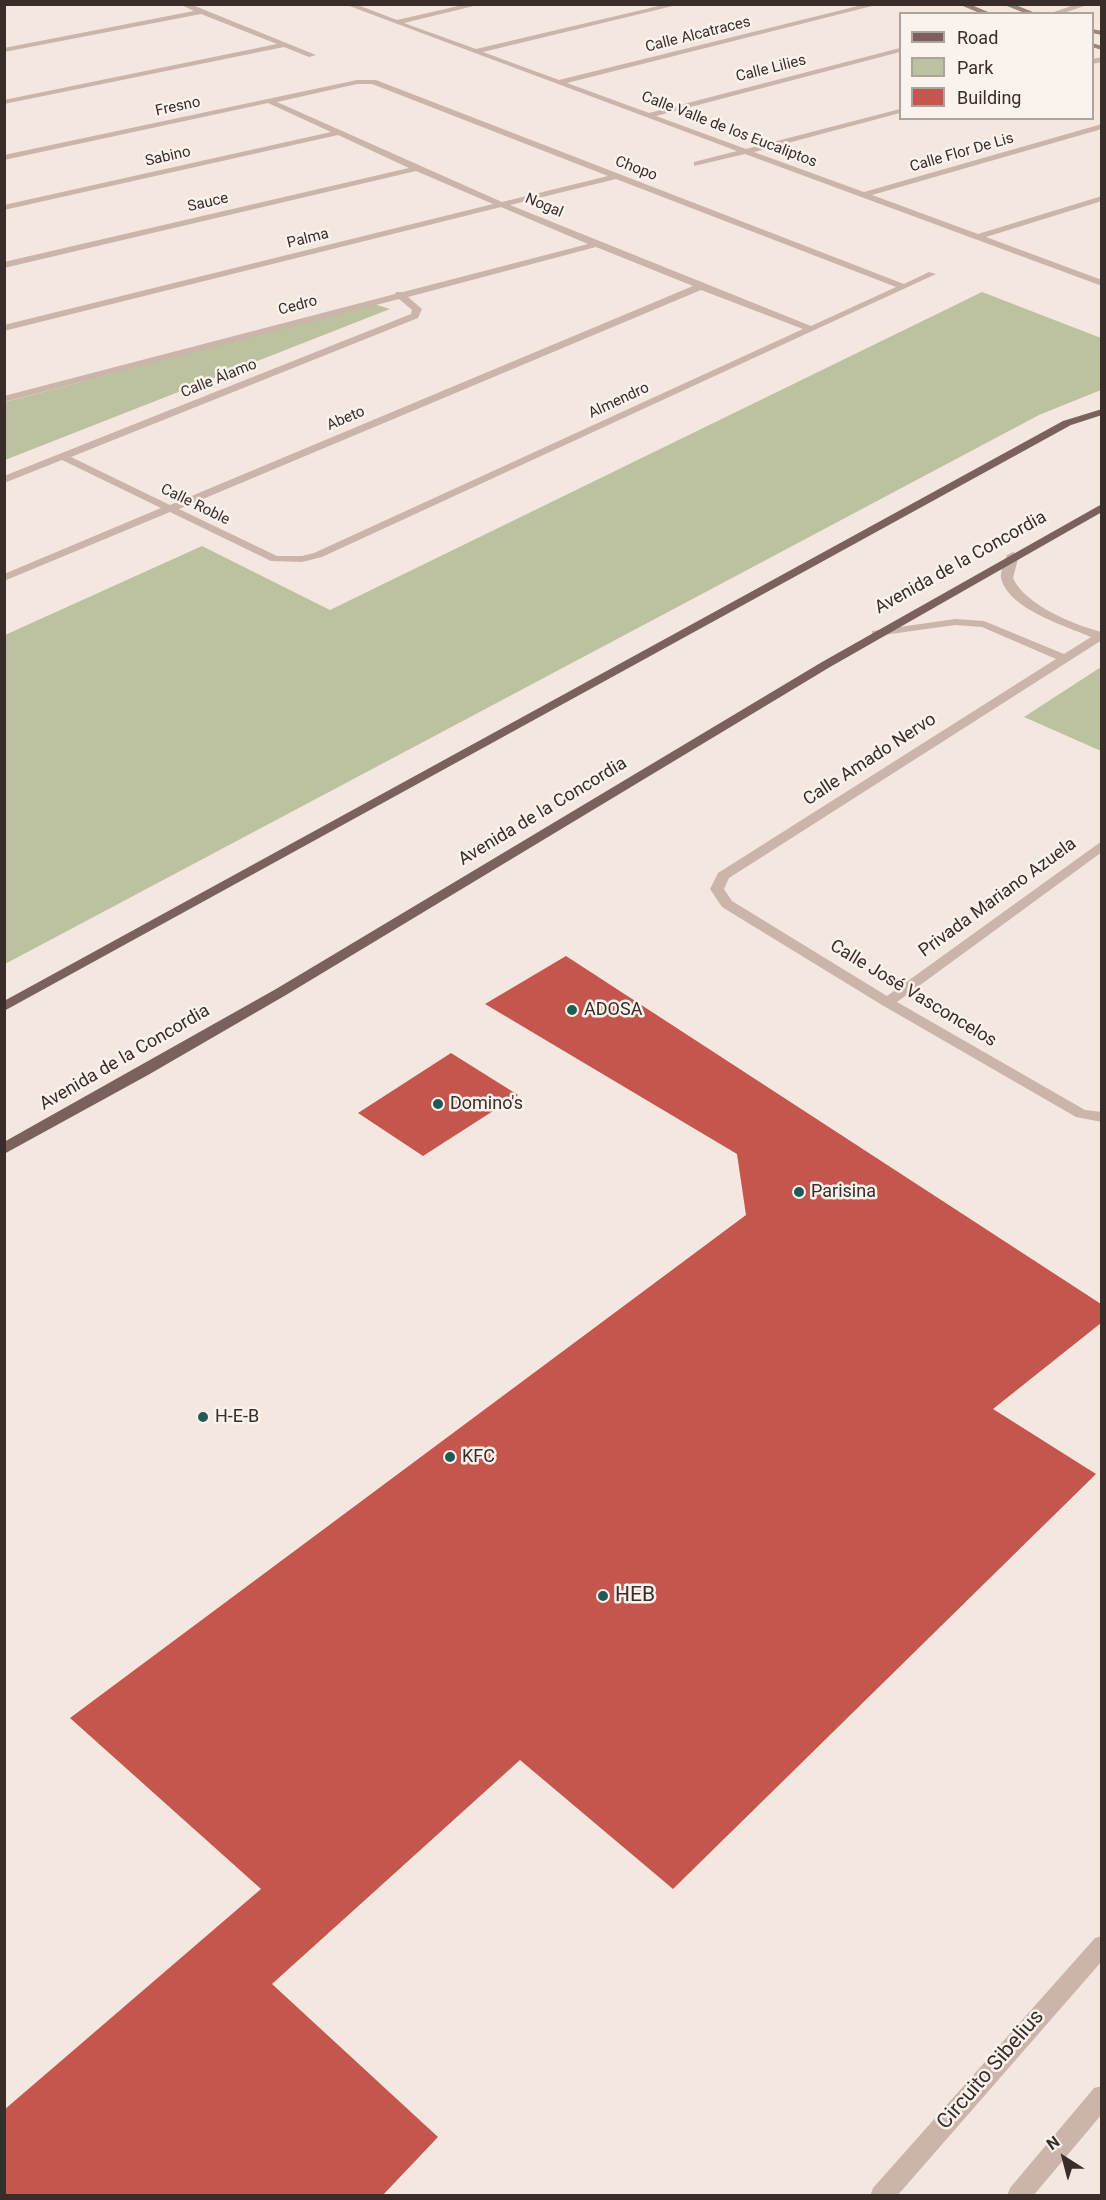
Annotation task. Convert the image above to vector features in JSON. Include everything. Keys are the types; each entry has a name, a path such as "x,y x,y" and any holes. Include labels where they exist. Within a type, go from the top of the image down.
{"main road":[{"path":"4,1006 1067,423 1101,412"},
{"name":"Avenida de la Concordia","path":"4,1149 325,966 876,633 1101,507"}],"street":[{"path":"182,4 312,56"},
{"name":"Calle Valle de los Eucaliptos","path":"347,4 745,152 1099,280"},
{"path":"398,22 479,4"},
{"path":"477,51 678,4"},
{"name":"Calle Alcatraces","path":"560,82 877,4"},
{"path":"961,4 984,12"},
{"path":"1005,4 1029,12"},
{"path":"1058,12 1088,4"},
{"path":"4,50 201,12"},
{"path":"4,102 282,45"},
{"name":"Calle Lilies","path":"649,115 899,50"},
{"name":"Fresno","path":"4,158 357,82"},
{"name":"Chopo","path":"357,82 380,83 904,287"},
{"name":"Nogal","path":"269,101 418,168 699,287 811,329"},
{"path":"697,164 899,111"},
{"name":"Calle Flor De Lis","path":"864,195 1101,126"},
{"name":"Sabino","path":"4,208 338,133"},
{"name":"Sauce","path":"4,266 418,168"},
{"name":"Palma","path":"4,328 617,176"},
{"path":"977,237 1101,198"},
{"name":"Cedro","path":"4,399 399,294 599,244"},
{"name":"Almendro","path":"318,555 932,274"},
{"name":"Abeto","path":"4,578 699,287"},
{"name":"Calle Álamo","path":"4,480 415,316 417,309 399,294"},
{"name":"Calle Roble","path":"63,457 275,559 302,559 318,555"},
{"name":"Calle Amado Nervo","path":"1012,555 1007,576 1011,590 1023,601 1101,635"},
{"path":"876,633 956,622 984,624 1064,658"},
{"name":"Calle Amado Nervo","path":"727,904 717,889 723,876 1101,635"},
{"name":"Privada Mariano Azuela","path":"887,1002 1101,845"},
{"name":"Calle José Vasconcelos","path":"727,904 887,1002 1081,1114 1101,1118"},
{"name":"Circuito Sibelius","path":"881,2196 1101,1945"},
{"path":"1018,2196 1101,2096"}],"green space":[{"path":"982,292 1101,338 1101,390 1039,415 5,964 5,635 202,546 330,610"},
{"path":"374,304 390,309 5,460 5,402"},
{"path":"1101,667 1101,751 1024,717"}],"building":[{"name":"HEB","path":"566,956 1101,1304 1101,1323 993,1409 1096,1474 673,1889 520,1760 272,1984 438,2137 382,2196 4,2196 4,2110 261,1889 70,1718 746,1215 737,1154 485,1004"},
{"name":"Domino's","path":"451,1053 518,1095 423,1156 358,1113"}],"place":[{"name":"ADOSA","path":"572,1010"},
{"name":"Domino's","path":"438,1104"},
{"name":"Parisina","path":"799,1192"},
{"name":"H-E-B","path":"203,1417"},
{"name":"KFC","path":"450,1457"},
{"name":"HEB","path":"603,1596"}]}
